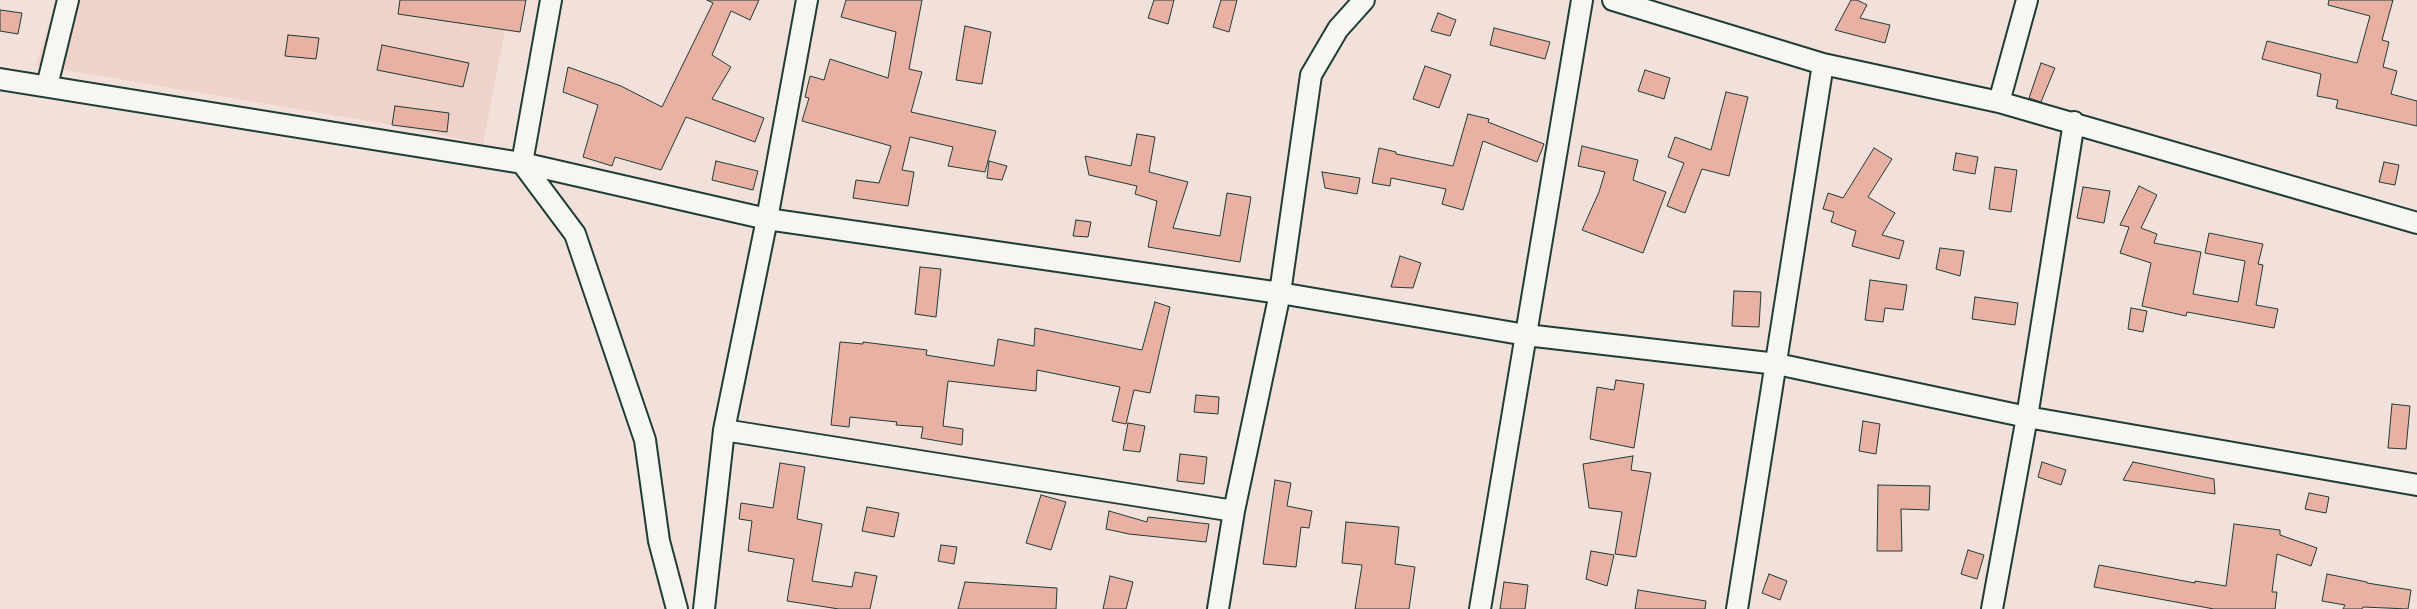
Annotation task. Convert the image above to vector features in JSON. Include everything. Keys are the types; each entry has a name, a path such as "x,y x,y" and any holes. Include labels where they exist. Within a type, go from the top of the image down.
{"street":[{"path":"47,86 68,0"},
{"path":"551,0 522,163 575,234 645,440 659,541 677,609"},
{"path":"704,609 724,430 767,219 807,0"},
{"path":"1218,609 1234,511 1280,293 1311,75 1338,29 1364,0"},
{"path":"1480,609 1582,0"},
{"path":"1613,0 1822,64 1999,102 2074,122 2417,223"},
{"path":"1999,102 2027,0"},
{"path":"1737,609 1777,364 1822,64"},
{"path":"0,79 522,163 767,219 1280,293 1526,335 1777,364 2027,417 2417,485"},
{"path":"1992,609 2027,417 2074,122"},
{"path":"724,430 1234,511"}],"shaded area":[{"path":"57,0 511,0 483,144 392,125 36,65"}],"building":[{"path":"400,0 526,0 520,32 398,14"},
{"path":"707,0 759,0 750,20 731,11 712,55 731,67 712,99 764,118 755,142 686,117 661,170 615,157 612,166 583,157 598,105 563,92 568,67 621,86 662,107 713,3"},
{"path":"846,0 922,0 909,69 922,72 911,112 996,131 985,172 948,166 953,147 910,137 902,170 914,172 908,206 853,198 856,180 879,183 891,146 802,121 809,98 805,97 810,76 824,80 830,59 888,78 896,32 841,17"},
{"path":"1154,0 1174,0 1168,24 1148,18"},
{"path":"1221,0 1237,0 1229,32 1213,27"},
{"path":"1851,0 1857,0 1867,5 1860,18 1890,25 1885,43 1835,30"},
{"path":"2329,0 2393,0 2382,40 2389,42 2383,67 2397,71 2391,94 2417,101 2417,126 2336,108 2338,100 2317,96 2321,74 2262,59 2267,41 2357,63 2370,16 2328,5"},
{"path":"0,10 22,13 18,34 0,31"},
{"path":"1438,13 1456,20 1450,36 1431,31"},
{"path":"965,26 991,32 982,84 956,80"},
{"path":"1494,28 1550,42 1545,59 1490,45"},
{"path":"288,35 319,38 316,59 285,56"},
{"path":"382,45 469,63 463,87 377,70"},
{"path":"2041,63 2055,68 2041,102 2029,98"},
{"path":"1425,66 1451,75 1439,108 1413,99"},
{"path":"1645,70 1670,78 1664,99 1638,91"},
{"path":"1726,92 1748,97 1729,176 1702,169 1685,213 1667,206 1684,163 1668,157 1675,137 1711,150"},
{"path":"395,106 449,113 447,132 392,125"},
{"path":"1468,114 1489,119 1488,122 1544,144 1537,162 1483,141 1463,210 1442,204 1446,189 1391,178 1390,186 1372,183 1379,148 1396,152 1396,154 1453,166"},
{"path":"1137,134 1155,137 1149,172 1188,182 1173,228 1220,236 1227,193 1251,197 1240,262 1148,247 1157,201 1135,194 1137,186 1089,175 1085,156 1131,166"},
{"path":"1582,146 1638,160 1633,180 1666,192 1643,253 1582,230 1599,192 1605,172 1578,166"},
{"path":"1874,148 1892,159 1868,197 1895,213 1882,235 1904,241 1899,259 1852,246 1856,231 1831,222 1834,212 1823,209 1828,193 1843,198"},
{"path":"1956,153 1978,157 1975,174 1953,170"},
{"path":"716,161 758,171 753,190 712,180"},
{"path":"989,161 1007,166 1002,180 987,178"},
{"path":"2384,162 2399,165 2395,185 2379,182"},
{"path":"1995,167 2017,170 2011,212 1989,209"},
{"path":"1322,172 1360,178 1357,194 1325,188"},
{"path":"2139,186 2157,195 2141,228 2157,234 2154,243 2201,252 2193,294 2238,302 2245,261 2205,253 2209,233 2263,244 2258,264 2263,265 2256,305 2278,309 2274,328 2187,312 2186,316 2142,306 2151,263 2120,253 2129,227 2120,225"},
{"path":"2083,187 2110,191 2104,223 2077,218"},
{"path":"1076,220 1091,222 1088,237 1073,236"},
{"path":"1940,248 1964,251 1960,276 1936,269"},
{"path":"1400,256 1421,263 1413,288 1391,287"},
{"path":"920,267 941,269 936,317 915,314"},
{"path":"1870,280 1907,285 1903,310 1885,308 1883,322 1865,320"},
{"path":"1734,291 1761,292 1759,327 1732,326"},
{"path":"1975,297 2018,303 2015,325 1972,319"},
{"path":"1155,302 1170,307 1150,393 1134,390 1126,424 1112,421 1120,387 1037,370 1036,391 948,381 943,426 963,429 962,445 921,438 923,427 896,425 897,422 850,417 849,427 831,425 840,342 863,344 863,342 927,350 926,355 994,366 998,339 1034,346 1035,328 1142,350"},
{"path":"2131,308 2147,311 2143,332 2128,329"},
{"path":"1616,380 1644,384 1634,448 1590,439 1597,387 1614,390"},
{"path":"1196,395 1219,397 1218,414 1194,412"},
{"path":"2392,404 2410,406 2406,449 2388,448"},
{"path":"1863,421 1880,424 1876,454 1859,451"},
{"path":"1128,423 1145,426 1140,452 1123,450"},
{"path":"1180,454 1207,457 1204,484 1177,481"},
{"path":"1633,456 1631,470 1651,473 1636,557 1615,554 1622,512 1589,508 1583,464"},
{"path":"2042,462 2066,470 2061,485 2038,477"},
{"path":"2133,462 2214,479 2215,494 2123,480"},
{"path":"780,463 805,467 797,519 822,524 812,581 852,587 855,572 877,576 870,609 839,609 787,601 794,559 748,551 752,521 739,519 741,503 773,508"},
{"path":"1275,480 1291,483 1287,506 1312,511 1309,528 1301,527 1296,567 1263,564"},
{"path":"1878,485 1930,486 1929,510 1901,509 1902,551 1877,551"},
{"path":"2309,493 2329,497 2326,513 2305,509"},
{"path":"1041,495 1066,502 1051,550 1026,543"},
{"path":"867,507 899,513 894,537 862,531"},
{"path":"1109,511 1147,522 1148,517 1209,524 1206,542 1129,534 1106,529"},
{"path":"1346,522 1399,527 1395,564 1415,567 1409,609 1355,609 1362,565 1342,563"},
{"path":"2234,524 2280,530 2280,535 2317,548 2311,566 2277,554 2272,592 2277,592 2275,609 2214,609 2094,587 2099,565 2195,583 2195,581 2226,586"},
{"path":"941,545 957,547 954,564 938,561"},
{"path":"1968,550 1984,555 1977,579 1961,574"},
{"path":"1591,551 1614,555 1607,586 1586,579"},
{"path":"1769,574 1787,581 1780,600 1762,593"},
{"path":"2327,574 2411,590 2408,609 2363,607 2362,609 2343,609 2345,605 2322,601"},
{"path":"1110,576 1133,582 1126,609 1103,609"},
{"path":"965,582 1057,588 1056,609 958,609"},
{"path":"1504,582 1528,585 1525,609 1500,609"},
{"path":"1638,590 1706,601 1705,609 1635,609"}]}
